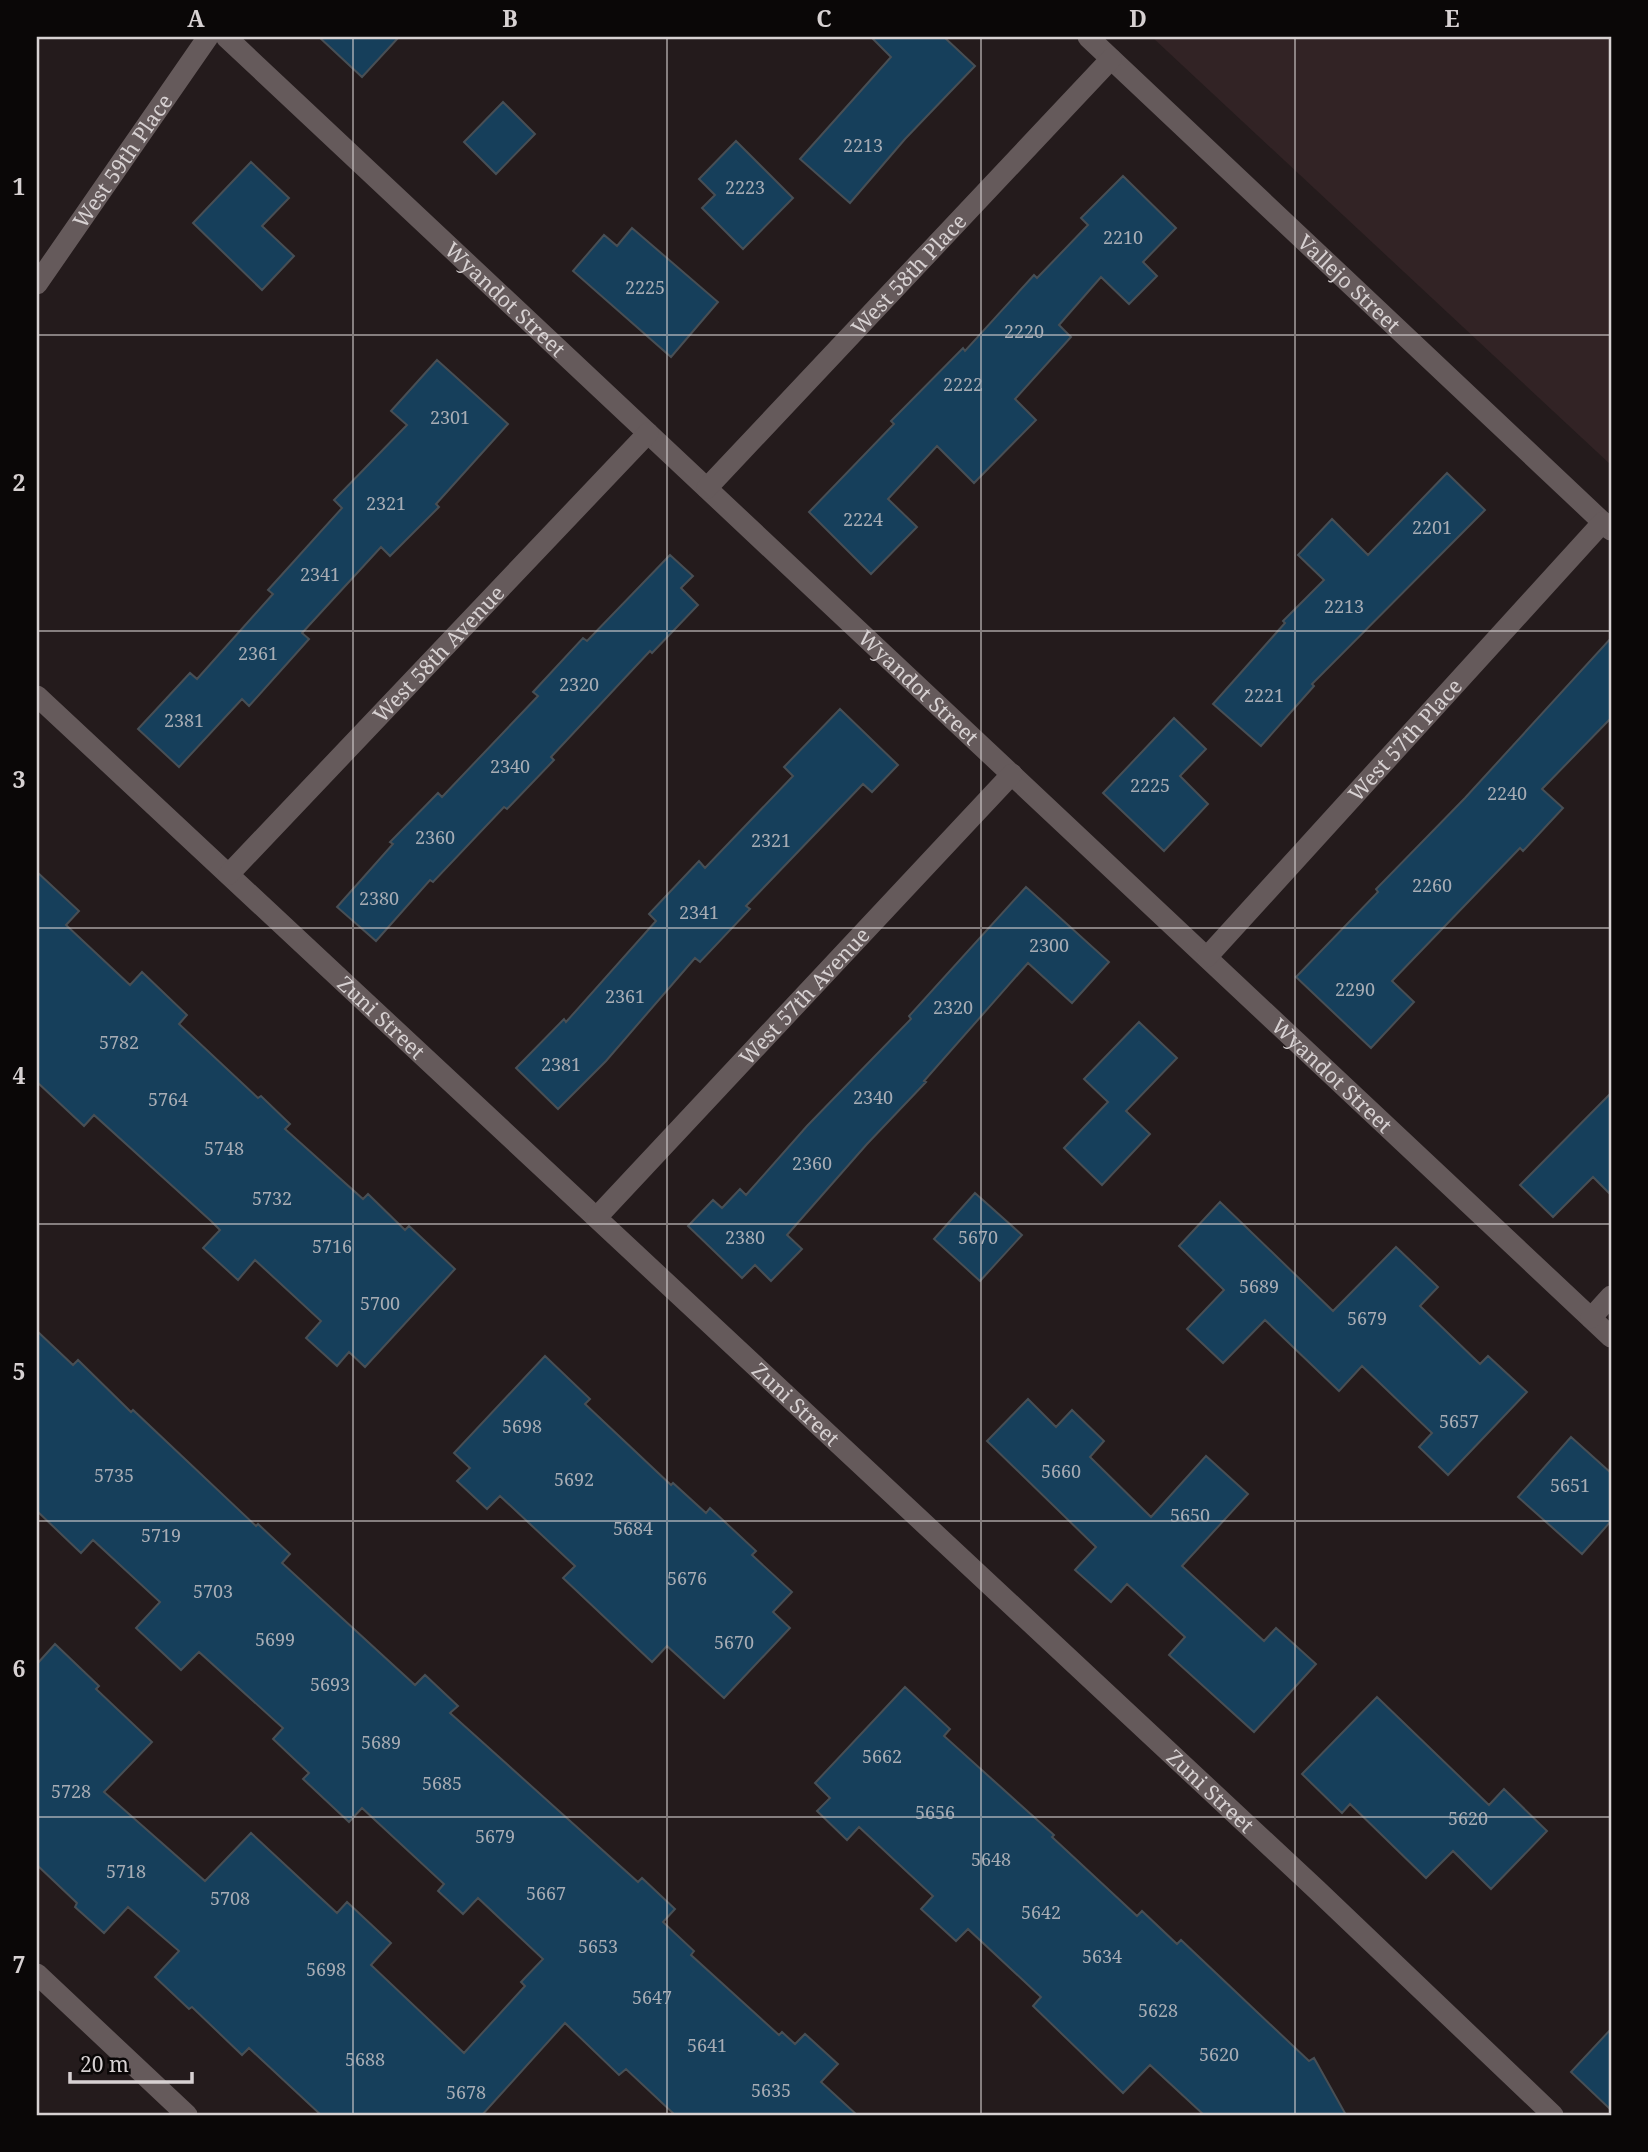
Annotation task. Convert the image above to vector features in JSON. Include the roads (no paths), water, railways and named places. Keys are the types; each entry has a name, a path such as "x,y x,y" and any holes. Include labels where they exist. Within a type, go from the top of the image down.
{"street":[{"name":"West 59th Place","path":"37,284 208,37"},
{"name":"Wyandot Street","path":"226,37 1611,1337"},
{"name":"Vallejo Street","path":"1088,37 1607,526"},
{"name":"West 58th Place","path":"707,488 1111,59"},
{"name":"West 58th Avenue","path":"229,874 648,433"},
{"name":"West 57th Place","path":"1207,957 1607,526"},
{"name":"Zuni Street","path":"37,696 1317,1890 1553,2115"},
{"name":"West 57th Avenue","path":"597,1217 1012,774"},
{"path":"1591,1318 1611,1296"},
{"path":"37,1974 187,2115"}]}
